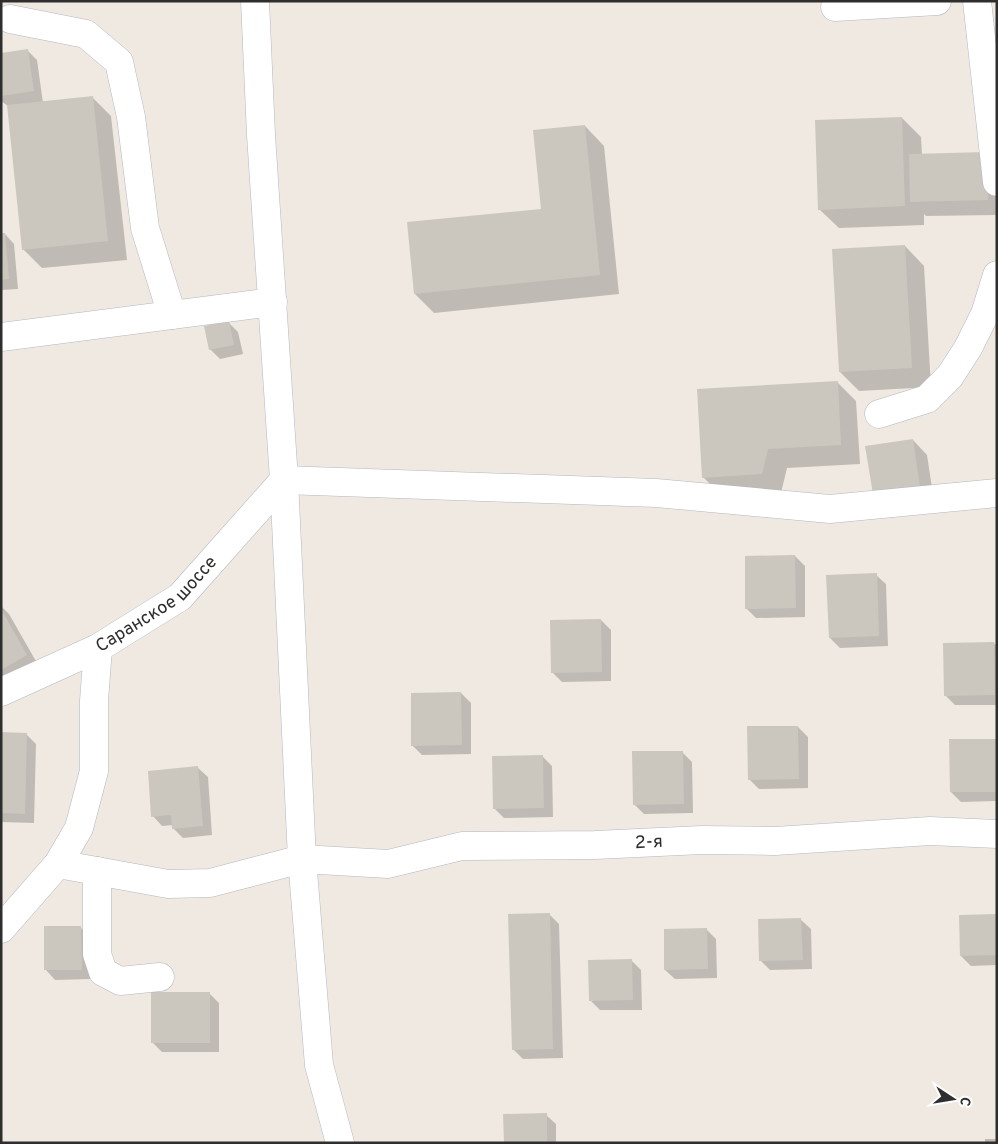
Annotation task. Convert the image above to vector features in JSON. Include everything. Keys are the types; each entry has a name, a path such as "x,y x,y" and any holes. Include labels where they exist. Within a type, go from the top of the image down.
{"street":[{"path":"255,1 261,135 284,480 302,859 318,1065 340,1143"},
{"path":"835,7 937,1"},
{"path":"977,1 997,182"},
{"path":"10,19 86,34 119,62 131,117 145,228 172,315"},
{"path":"879,414 927,399 950,376 968,348 985,314 997,275"},
{"path":"1,337 273,302"},
{"path":"284,480 656,493 830,509 997,492"},
{"name":"Саранское шоссе","path":"1,692 98,648 180,597 284,480"},
{"path":"1,929 58,864 79,828 94,770 94,700 98,648"},
{"name":"2-я","path":"58,864 168,884 210,883 302,859 388,864 462,846 596,845 702,840 775,841 930,831 997,834"},
{"path":"97,871 97,954 103,972 120,981 160,977"}],"building":[{"path":"28,49 34,91 1,96 1,53"},
{"path":"93,96 108,241 22,250 7,105"},
{"path":"902,117 905,206 818,210 815,120"},
{"path":"585,125 600,275 414,294 407,222 541,209 533,130"},
{"path":"987,152 988,200 910,202 909,154"},
{"path":"1,233 5,233 9,279 1,280"},
{"path":"905,245 912,368 839,372 832,249"},
{"path":"229,321 234,345 209,350 204,326"},
{"path":"838,381 841,445 768,449 762,474 702,478 697,389"},
{"path":"913,439 920,487 873,494 865,446"},
{"path":"795,555 796,608 745,609 745,556"},
{"path":"877,573 879,636 829,638 826,575"},
{"path":"1,609 27,655 1,670"},
{"path":"601,619 602,672 551,673 550,620"},
{"path":"994,642 995,695 944,696 943,643"},
{"path":"461,692 462,745 411,746 411,693"},
{"path":"747,726 798,726 799,779 748,780"},
{"path":"1,732 27,733 25,814 1,813"},
{"path":"949,739 997,739 997,792 950,792"},
{"path":"632,751 683,751 684,804 633,805"},
{"path":"543,755 544,808 493,809 492,756"},
{"path":"198,766 203,826 172,829 171,815 151,817 148,771"},
{"path":"550,913 553,1049 512,1050 508,914"},
{"path":"997,914 997,955 960,956 959,915"},
{"path":"801,918 803,960 759,961 758,919"},
{"path":"44,926 81,926 82,970 44,970"},
{"path":"707,928 708,969 664,970 664,929"},
{"path":"632,959 633,1000 589,1001 588,960"},
{"path":"151,992 210,992 210,1043 151,1043"},
{"path":"547,1113 547,1143 504,1143 503,1114"}]}
